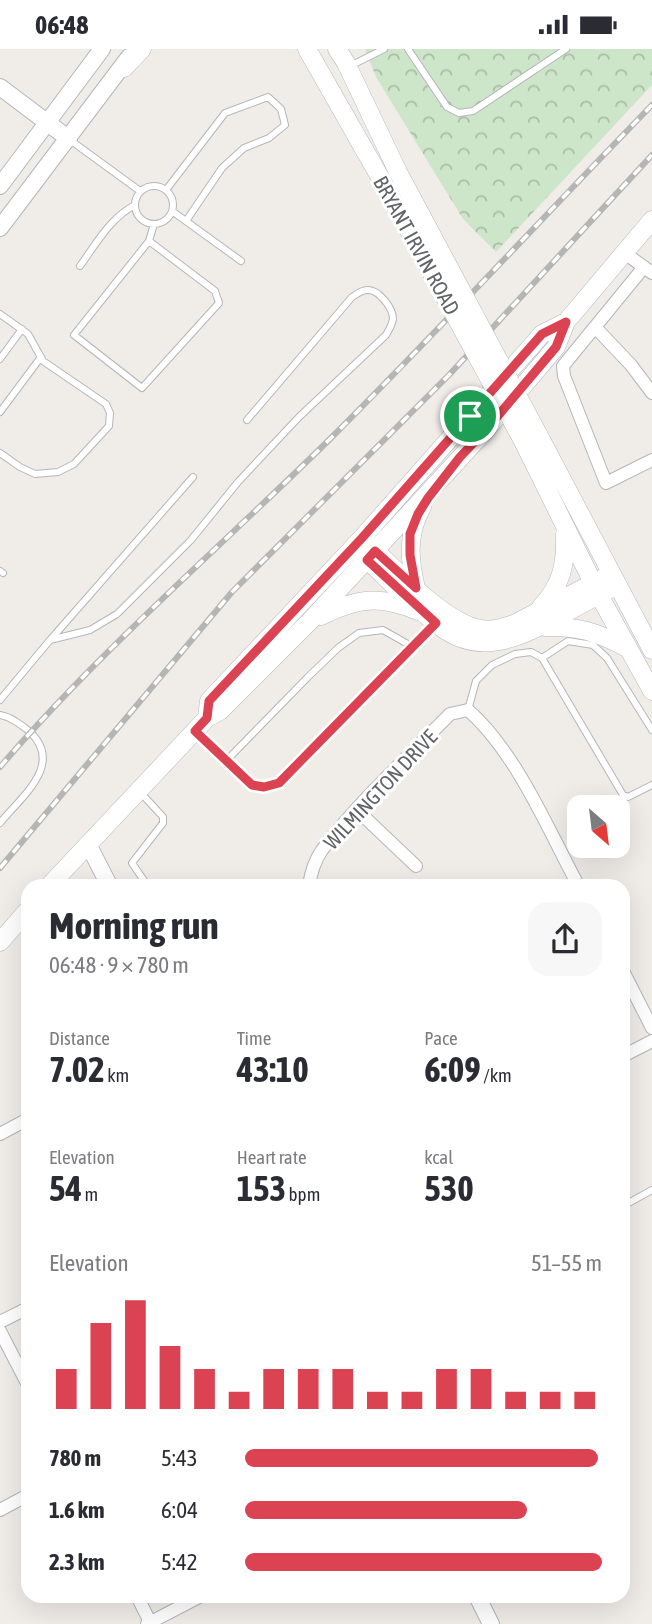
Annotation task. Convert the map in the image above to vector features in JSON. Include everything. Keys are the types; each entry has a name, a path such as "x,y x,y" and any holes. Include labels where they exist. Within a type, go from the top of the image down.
{"main road":[{"path":"124,68 142,49"},
{"name":"BRYANT IRVIN ROAD","path":"307,49 390,175 531,438"},
{"name":"BRYANT IRVIN ROAD","path":"343,57 390,175"},
{"path":"201,724 209,701 485,431 556,347 566,322 652,220"},
{"path":"60,879 201,724 220,711 310,621 365,549 542,334 566,322"},
{"path":"531,438 565,527 652,691"},
{"path":"531,438 652,650"},
{"path":"416,588 410,555 410,534 428,498 460,457"},
{"path":"536,621 560,582 565,565 565,527"},
{"path":"365,549 451,618 475,628 498,629 536,621 589,630 627,648"},
{"path":"365,549 430,618"},
{"path":"310,621 344,605 364,600 387,601 430,618 461,638 483,644 500,643 614,580"},
{"path":"0,942 21,919"}],"street":[{"path":"0,186 102,49"},
{"path":"0,228 124,68 134,49"},
{"path":"0,87 69,139"},
{"path":"625,254 648,270 595,327 563,366 563,371 606,483 652,460"},
{"path":"595,327 631,365 652,393"},
{"path":"468,710 496,739 575,879"},
{"name":"WILMINGTON DRIVE","path":"310,879 321,852 357,810 450,714 468,710"},
{"path":"357,810 416,866"},
{"path":"89,846 106,879"},
{"path":"630,985 652,1028"},
{"path":"630,1052 652,1041"},
{"path":"0,1134 21,1123"},
{"path":"0,1322 21,1312"},
{"path":"0,1331 21,1372"},
{"path":"0,1510 21,1499"},
{"path":"140,1603 149,1623 188,1603"},
{"path":"480,1603 491,1624"}],"lane":[{"path":"343,57 384,49"},
{"path":"408,49 447,107 459,113 472,111 566,49"},
{"path":"166,190 225,113 268,97 281,109 285,125 269,138 244,148 222,168 186,221"},
{"path":"69,139 140,191"},
{"path":"156,186 166,190 173,202 167,219 154,224 139,217 135,205 140,191 156,186"},
{"path":"80,266 114,220 135,205"},
{"path":"172,211 241,261"},
{"path":"149,241 215,291 219,303 142,388 74,335 149,241 154,224"},
{"path":"50,640 90,629 117,614 191,540 238,482 299,417 386,335 393,316 377,292 371,289 352,297 247,420"},
{"path":"0,314 28,334 43,361 106,404 110,413 109,426 74,464 58,472 35,474 0,453"},
{"path":"0,359 22,329"},
{"path":"0,412 41,357"},
{"path":"0,700 193,477"},
{"path":"201,724 226,761 252,785 264,787 279,783 413,647 430,618"},
{"path":"226,761 330,655 359,633 383,630 413,647"},
{"path":"542,658 568,641 593,645 607,658 652,730"},
{"path":"468,710 476,681 492,665 515,654 531,652 542,658 623,795 628,797 652,785"},
{"path":"0,715 20,724 38,741 44,765 0,823"},
{"path":"139,791 163,817 163,823 132,863 143,879"},
{"path":"630,1202 652,1191"}],"green space":[{"path":"365,49 652,49 652,85 496,252 463,219 376,77"}],"railway":[{"path":"0,767 121,639 373,395 652,105"},
{"path":"0,868 232,592 449,375 652,155"}],"route":[{"path":"566,322 556,347 460,457 418,514 410,534 410,555 416,588 375,551 367,560 436,623 279,783 264,787 252,785 195,731 207,718 209,701 354,548 470,416 542,334 566,322"}]}
